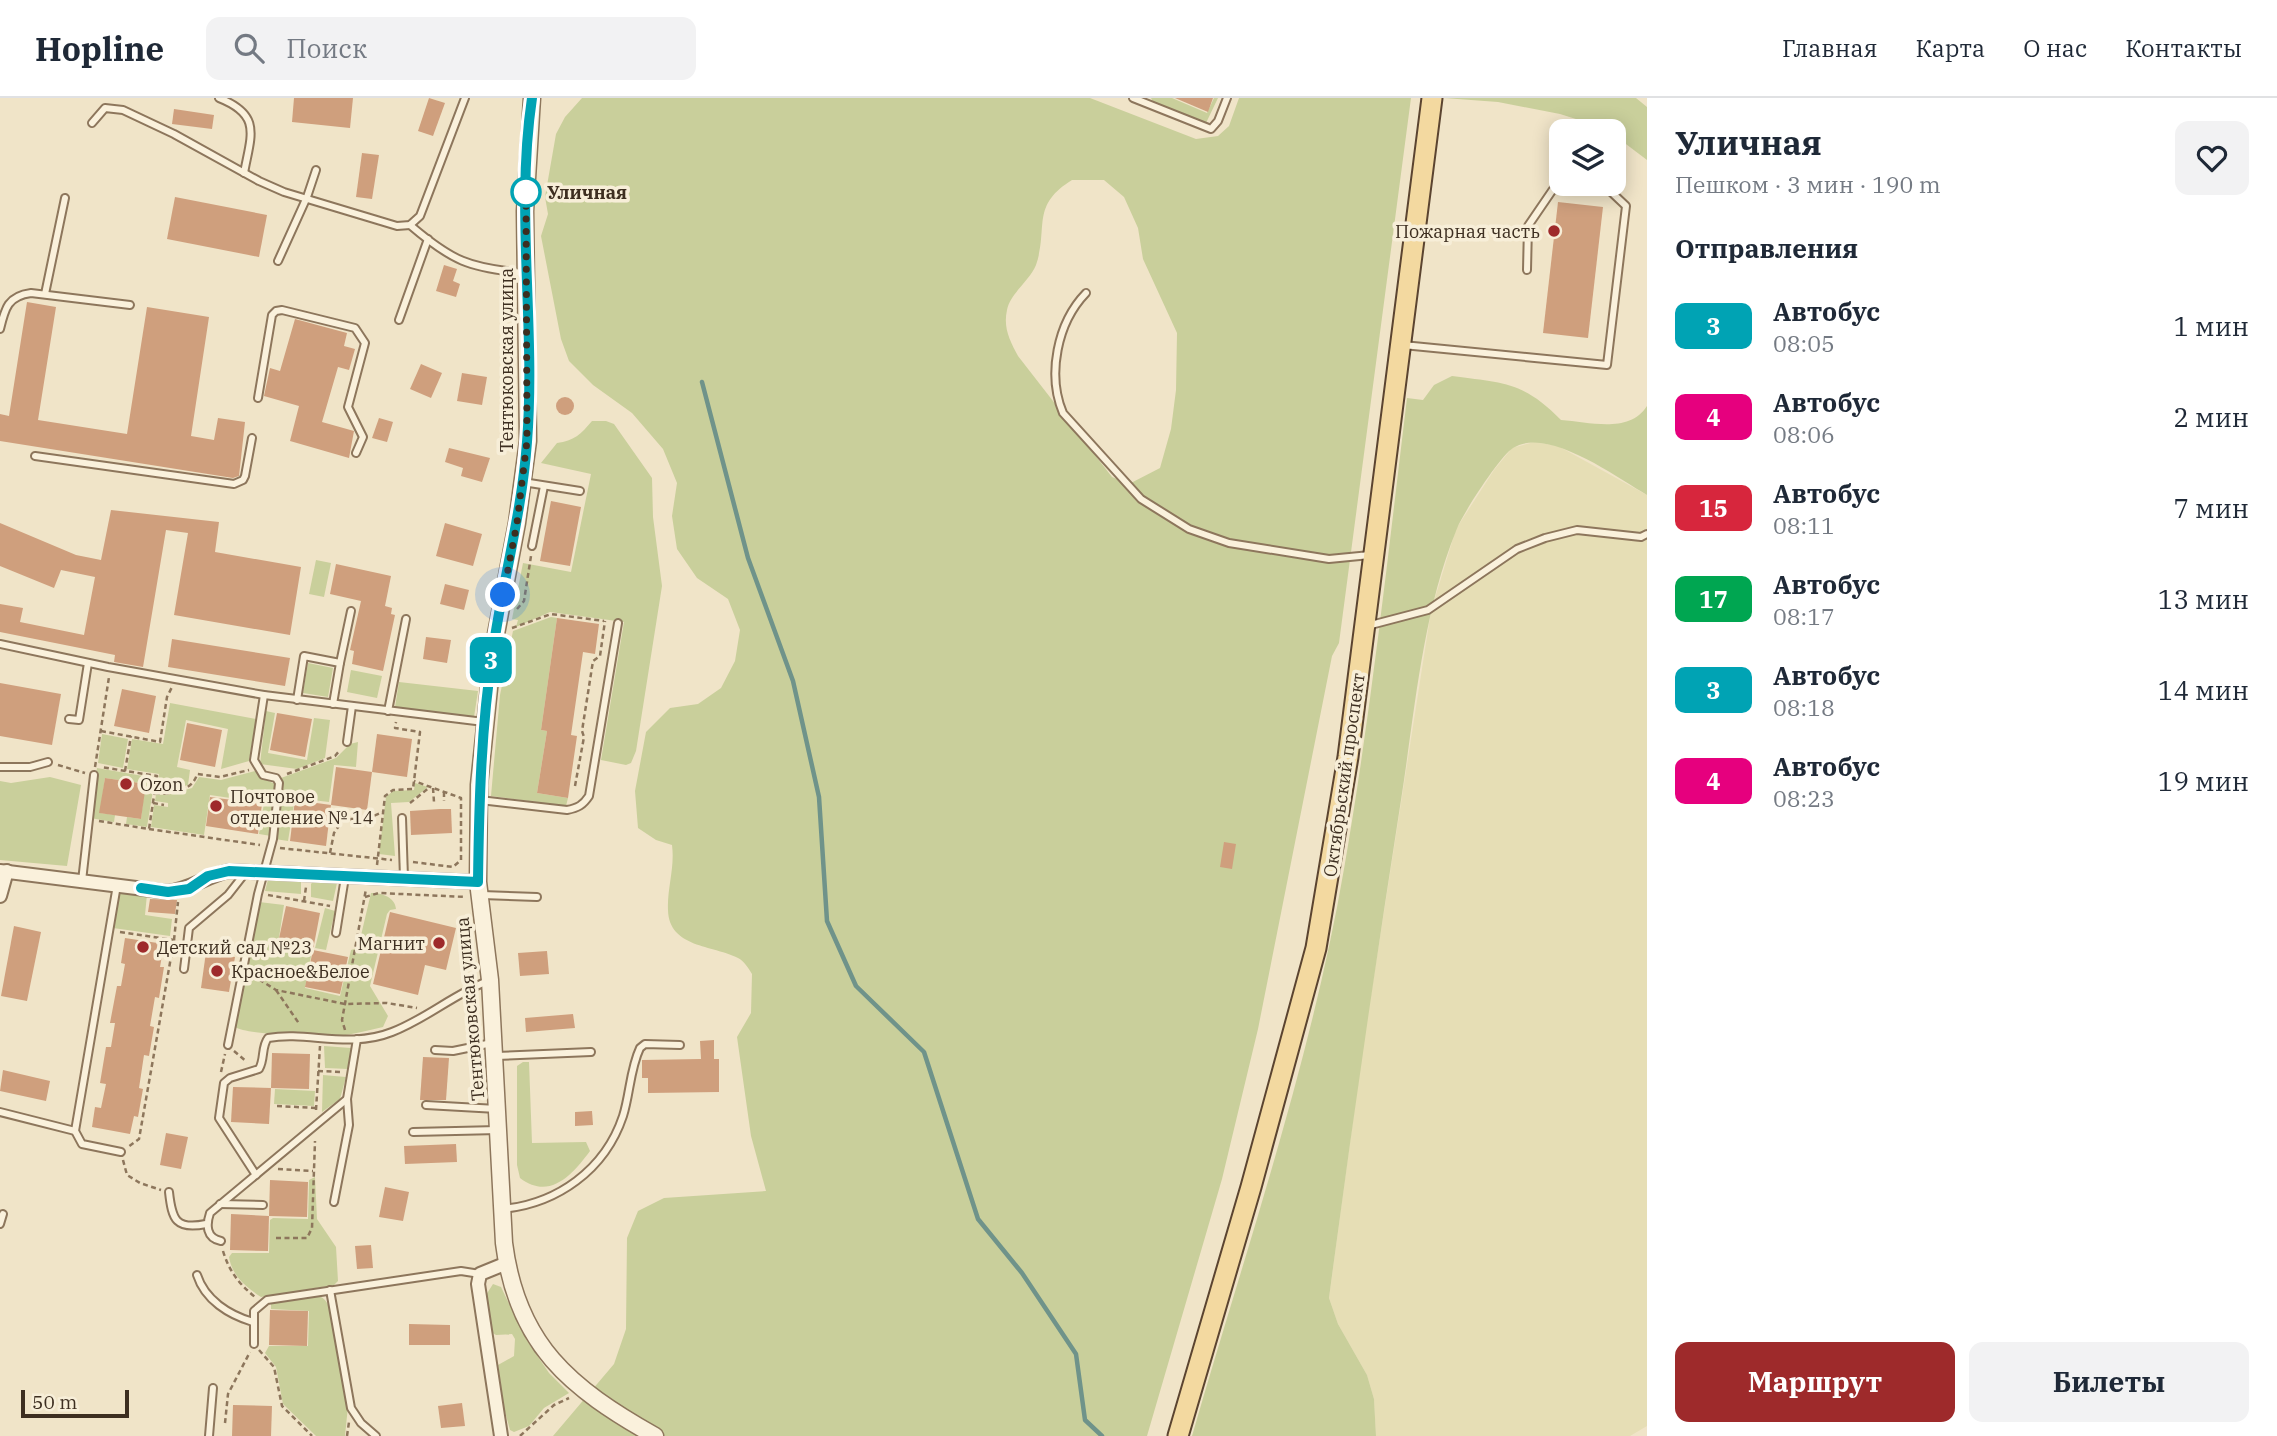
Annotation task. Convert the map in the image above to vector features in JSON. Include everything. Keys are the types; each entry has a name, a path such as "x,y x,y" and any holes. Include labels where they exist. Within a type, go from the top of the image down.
{"main road":[{"name":"Октябрьский проспект","path":"1178,1436 1251,1187 1316,948 1348,757 1432,98"}],"street":[{"name":"Тентюковская улица","path":"532,98 526,186 525,274 529,400 523,482 493,650 478,800 479,892 489,980 502,1209 507,1263 518,1307 530,1329 570,1379 588,1395 655,1436"},
{"path":"0,896 3,871 168,892 189,889 208,876 229,871 266,871 404,880 479,892"},
{"path":"501,1436 478,1284 480,1274 507,1263"}],"lane":[{"path":"219,98 237,106 250,120 251,132 244,173"},
{"path":"92,123 98,112 105,108 123,110 284,192 397,226 411,225 427,203 465,98"},
{"path":"1133,98 1144,100 1211,129 1218,121 1227,98"},
{"path":"278,261 316,170"},
{"path":"1401,345 1607,365 1626,206 1607,188 1556,185 1528,226 1527,270"},
{"path":"45,294 65,198"},
{"path":"411,225 461,262 525,274"},
{"path":"400,320 428,239"},
{"path":"1086,293 1073,306 1064,329 1057,355 1056,396 1063,413 1119,471 1141,499 1189,529 1229,542 1329,559 1375,555"},
{"path":"0,329 6,306 19,295 45,294 130,305"},
{"path":"258,398 274,309 355,328 364,337 365,343 348,407 363,437 356,453"},
{"path":"35,456 234,484 245,476 251,438"},
{"path":"523,482 580,491"},
{"path":"532,545 544,486"},
{"path":"1365,627 1428,610 1517,549 1545,538 1577,530 1641,537 1647,534"},
{"path":"333,704 351,611"},
{"path":"388,711 406,619"},
{"path":"478,800 567,810 577,809 584,803 589,796 618,623"},
{"path":"0,644 111,668 264,695 484,722"},
{"path":"296,699 304,656 340,663"},
{"path":"69,719 79,720 88,663"},
{"path":"228,1045 258,894 271,847 279,783 276,778 263,775 254,760 264,695"},
{"path":"347,742 352,706"},
{"path":"0,767 30,767 48,762"},
{"path":"82,881 94,775"},
{"path":"402,818 404,880"},
{"path":"184,969 189,928 228,895 247,871"},
{"path":"336,933 345,877"},
{"path":"117,885 75,1131 82,1144 121,1152"},
{"path":"479,892 537,897"},
{"path":"256,1175 219,1118 222,1089 230,1078 259,1069 264,1043 268,1038 353,1040 391,1032 489,980"},
{"path":"334,1202 349,1125 347,1099 353,1073 353,1040"},
{"path":"502,1209 526,1207 560,1194 583,1177 598,1161 618,1128 640,1048 645,1044 680,1045"},
{"path":"435,1050 591,1052"},
{"path":"221,1241 214,1240 209,1234 206,1224 210,1213 347,1099"},
{"path":"426,1105 498,1109"},
{"path":"0,1112 75,1131"},
{"path":"413,1132 499,1130"},
{"path":"169,1192 171,1213 177,1222 191,1227 206,1224"},
{"path":"219,1204 264,1205"},
{"path":"0,1224 3,1214"},
{"path":"254,1344 254,1311 267,1300 461,1271 480,1274"},
{"path":"197,1275 206,1295 214,1302 239,1318 253,1322"},
{"path":"330,1290 351,1408 360,1423 376,1436"},
{"path":"209,1436 213,1388"}],"path":[{"path":"510,618 524,601 532,545"},
{"path":"508,630 551,614 605,621 600,656 593,661 575,786"},
{"path":"48,762 94,775 111,668"},
{"path":"101,731 160,742 167,696 176,680"},
{"path":"353,1040 342,1020 365,897 378,859 385,796 393,790 413,789 420,732 395,728 397,712"},
{"path":"125,771 131,736"},
{"path":"276,778 335,756 347,742"},
{"path":"96,766 157,776 149,829"},
{"path":"155,793 165,794 183,789 193,784 197,774 220,777 257,768"},
{"path":"88,820 271,847 453,867 461,860 461,798 414,781"},
{"path":"432,788 434,802"},
{"path":"410,803 432,788"},
{"path":"444,792 444,801"},
{"path":"153,803 164,805"},
{"path":"330,853 334,833 343,820 371,817 383,812"},
{"path":"169,1192 140,1184 127,1175 121,1152 139,1139 174,940 180,890"},
{"path":"365,897 379,893 479,892"},
{"path":"258,894 340,908"},
{"path":"109,930 174,940"},
{"path":"243,969 276,990 345,1004 387,1003 431,1010"},
{"path":"276,990 309,1039"},
{"path":"276,1238 307,1238 312,1228 320,1040"},
{"path":"222,1089 221,1069 228,1045 246,1061"},
{"path":"318,1071 353,1073"},
{"path":"277,1106 317,1108"},
{"path":"264,1169 314,1171"},
{"path":"221,1241 227,1266 241,1285 262,1303"},
{"path":"225,1423 228,1394 254,1344 274,1367 282,1406 312,1436"},
{"path":"520,1436 565,1398 588,1395"}],"shaded area":[{"path":"1534,442 1558,446 1647,495 1647,1426 1630,1436 1376,1436 1374,1399 1367,1375 1338,1324 1329,1298 1363,1046 1431,611 1456,529 1494,470 1512,448"}],"green space":[{"path":"582,98 1090,98 1196,139 1218,136 1229,126 1239,98 1411,98 1339,643 1332,656 1258,1029 1222,1179 1147,1436 553,1436 614,1364 626,1329 627,1238 638,1211 664,1198 766,1191 751,1136 737,1037 751,1013 752,974 738,958 694,943 676,932 670,922 668,910 672,845 656,840 638,828 635,791 646,732 670,708 698,704 721,688 735,661 740,630 728,599 697,578 677,549 672,516 677,483 663,449 632,413 593,385 569,361 561,339 541,236 548,214 545,197 556,134 565,117","holes":["1072,180 1104,180 1124,197 1138,228 1143,259 1177,333 1176,390 1171,429 1160,468 1129,484 1112,477 1018,356 1006,323 1009,304 1036,265 1043,218 1050,199"]},
{"path":"1151,98 1172,98 1207,113 1214,98 1218,98 1206,123 1153,102"},
{"path":"1444,98 1636,98 1647,107 1647,160 1626,144 1626,119 1576,119 1498,102"},
{"path":"1452,376 1511,386 1535,398 1561,420 1596,424 1620,423 1639,415 1647,406 1647,495 1581,456 1562,448 1527,443 1513,448 1499,462 1459,523 1444,563 1427,630 1416,698 1329,1298 1338,1324 1367,1375 1374,1399 1376,1436 1192,1436 1296,1083 1330,941 1363,752 1407,398 1423,400 1434,385"},
{"path":"592,421 614,424 652,478 653,517 662,586 636,751 631,763 626,765 601,760 624,622 550,612 516,627 518,620 512,619 523,563 571,572 591,474 541,463 557,443 577,436"},
{"path":"316,560 331,563 324,597 309,594"},
{"path":"551,617 557,618 541,730 547,731 537,793 568,798 566,806 491,796 500,695 513,631"},
{"path":"308,663 333,668 328,697 303,693"},
{"path":"351,670 382,676 377,698 347,692"},
{"path":"399,682 478,691 474,717 395,707"},
{"path":"170,703 256,719 249,761 221,769 228,729 186,720 177,767 190,770 188,785 165,792 157,790 159,774 127,769 132,739 163,744"},
{"path":"266,711 275,713 268,753 307,760 314,718 330,720 325,758 297,769 260,764"},
{"path":"102,734 128,739 123,768 98,763"},
{"path":"358,742 356,767 334,765 329,802 295,798 288,841 275,839 281,778 336,758 350,744"},
{"path":"97,768 155,778 147,827 126,824 127,817 141,819 145,784 105,778 100,813 115,815 114,822 90,818"},
{"path":"255,771 260,777 275,784 271,836 259,834 264,803 210,795 204,835 151,827 154,805 168,807 168,803 155,801 156,794 167,795 192,788 199,777 221,780"},
{"path":"50,777 81,785 67,866 0,860 0,781 11,783"},
{"path":"415,783 428,787 409,802 391,803 395,856 379,854 386,797 393,791 414,790"},
{"path":"269,876 301,879 301,894 265,891"},
{"path":"315,879 337,883 333,901 311,897 311,884"},
{"path":"118,890 147,894 145,915 172,919 170,936 113,928"},
{"path":"371,893 387,897 393,901 396,909 387,914 370,986 388,1016 383,1027 345,1035 302,1036 269,1034 235,1027 259,902 284,905 278,944 312,951 305,988 340,996 351,950 358,948"},
{"path":"325,908 335,911 326,950 315,948"},
{"path":"324,1046 351,1048 348,1069 325,1068"},
{"path":"529,1062 532,1143 586,1142 590,1151 568,1176 551,1186 541,1187 520,1178 517,1165 517,1066"},
{"path":"323,1075 346,1077 340,1099 322,1112"},
{"path":"275,1089 315,1091 314,1106 274,1104"},
{"path":"315,1177 317,1219 336,1247 338,1281 334,1285 261,1297 236,1275 229,1257 232,1253 269,1253 270,1220 273,1218 308,1219 309,1180"},
{"path":"493,1284 501,1287 526,1339 549,1373 569,1393 544,1408 529,1426 514,1432 510,1430 504,1408 498,1365 514,1356 515,1339 512,1334 496,1335 491,1332 486,1295"},
{"path":"319,1296 330,1309 348,1406 345,1436 316,1436 283,1404 276,1367 265,1353 269,1346 308,1346 309,1311 271,1309 271,1302"}],"building":[{"path":"294,98 353,98 350,128 292,122"},
{"path":"429,98 445,103 433,136 418,131"},
{"path":"1175,98 1213,98 1208,112"},
{"path":"174,109 214,115 212,129 172,124"},
{"path":"362,153 379,155 372,199 356,197"},
{"path":"175,197 267,215 259,257 167,239"},
{"path":"1558,202 1603,207 1588,338 1543,333"},
{"path":"444,265 457,269 453,281 460,284 456,297 436,291"},
{"path":"27,302 56,307 38,420 127,434 147,307 209,317 191,436 214,440 218,418 245,422 239,476 233,478 0,441 0,414 9,416"},
{"path":"295,319 347,333 344,346 355,349 349,370 338,367 322,422 354,431 349,458 290,441 299,406 264,396 270,368 280,371"},
{"path":"421,364 442,373 431,398 410,389"},
{"path":"462,373 487,377 482,405 457,401"},
{"path":"565,397 571,400 574,406 571,412 565,415 559,412 556,406 559,400"},
{"path":"379,418 393,422 387,442 372,438"},
{"path":"449,448 490,458 482,482 461,476 463,468 445,462"},
{"path":"551,501 581,507 570,566 540,561"},
{"path":"111,510 219,522 215,552 301,567 290,635 174,615 188,533 166,530 143,667 114,662 115,655 0,632 0,604 23,608 20,622 84,635 95,577 61,570 54,588 0,566 0,523 76,555 101,560"},
{"path":"445,523 482,534 473,566 436,556"},
{"path":"336,564 391,576 385,606 392,608 391,614 395,615 383,671 352,664 354,651 350,650 361,601 330,594"},
{"path":"445,584 469,590 464,610 440,604"},
{"path":"557,618 599,624 595,654 583,652 571,735 577,736 568,798 537,793 547,731 541,730"},
{"path":"426,637 451,640 447,663 423,659"},
{"path":"172,639 290,658 285,686 168,667"},
{"path":"0,683 61,694 52,745 0,736"},
{"path":"122,689 156,696 149,733 114,726"},
{"path":"277,713 312,719 305,757 270,750"},
{"path":"187,723 222,730 215,767 180,760"},
{"path":"377,734 412,739 407,777 372,772"},
{"path":"336,767 372,772 367,810 331,805"},
{"path":"105,778 146,784 141,819 99,813"},
{"path":"210,797 262,804 258,834 206,826"},
{"path":"295,800 331,805 326,846 290,841"},
{"path":"451,809 452,833 411,835 410,811"},
{"path":"1224,842 1236,844 1232,869 1220,867"},
{"path":"150,899 177,900 175,914 148,912"},
{"path":"286,906 320,913 313,950 278,943"},
{"path":"390,912 456,928 446,970 425,965 418,995 373,984"},
{"path":"14,926 41,932 27,1001 1,996"},
{"path":"125,938 164,944 160,967 164,967 159,998 155,997 150,1026 154,1027 149,1056 144,1055 139,1088 143,1089 138,1117 134,1116 130,1134 92,1127 95,1107 101,1108 106,1084 100,1083 106,1047 111,1047 115,1023 110,1023 117,986 121,986 125,964 121,963"},
{"path":"313,950 348,957 340,994 305,987"},
{"path":"547,951 549,974 520,976 518,953"},
{"path":"206,952 235,957 229,992 201,988"},
{"path":"573,1014 575,1028 526,1032 525,1018"},
{"path":"714,1040 714,1059 719,1059 719,1092 648,1093 648,1078 642,1078 642,1060 701,1059 700,1041"},
{"path":"272,1053 310,1054 309,1089 271,1088"},
{"path":"423,1057 449,1058 446,1100 420,1100"},
{"path":"3,1070 50,1081 46,1101 0,1091"},
{"path":"233,1087 271,1088 269,1124 231,1122"},
{"path":"592,1111 593,1125 575,1126 575,1112"},
{"path":"166,1133 188,1137 181,1169 160,1165"},
{"path":"456,1144 457,1162 405,1164 404,1146"},
{"path":"270,1180 308,1182 307,1217 269,1216"},
{"path":"385,1187 409,1192 403,1221 379,1217"},
{"path":"231,1214 269,1216 268,1251 230,1250"},
{"path":"371,1245 373,1268 357,1269 355,1246"},
{"path":"270,1310 308,1311 307,1346 269,1345"},
{"path":"409,1324 450,1325 450,1345 409,1345"},
{"path":"462,1403 465,1426 441,1428 438,1406"},
{"path":"233,1405 272,1406 271,1436 232,1436"}],"waterway":[{"path":"702,382 748,558 793,681 819,797 827,921 856,986 924,1052 978,1219 1022,1273 1076,1354 1085,1420 1102,1436"}],"bus line":[{"name":"3","path":"141,888 168,892 189,889 208,876 229,871 478,882 479,785 484,722 493,650 517,523 527,441 529,400 525,211 528,122 532,98"}],"place":[{"name":"Уличная","path":"526,192"},
{"name":"Пожарная часть","path":"1554,231"},
{"name":"Ozon","path":"126,784"},
{"name":"Почтовое отделение № 14","path":"216,806"},
{"name":"Магнит","path":"439,943"},
{"name":"Детский сад №23","path":"143,947"},
{"name":"Красное&Белое","path":"217,971"}],"route":[{"path":"503,595 517,523 527,441 529,400 526,192"}]}
